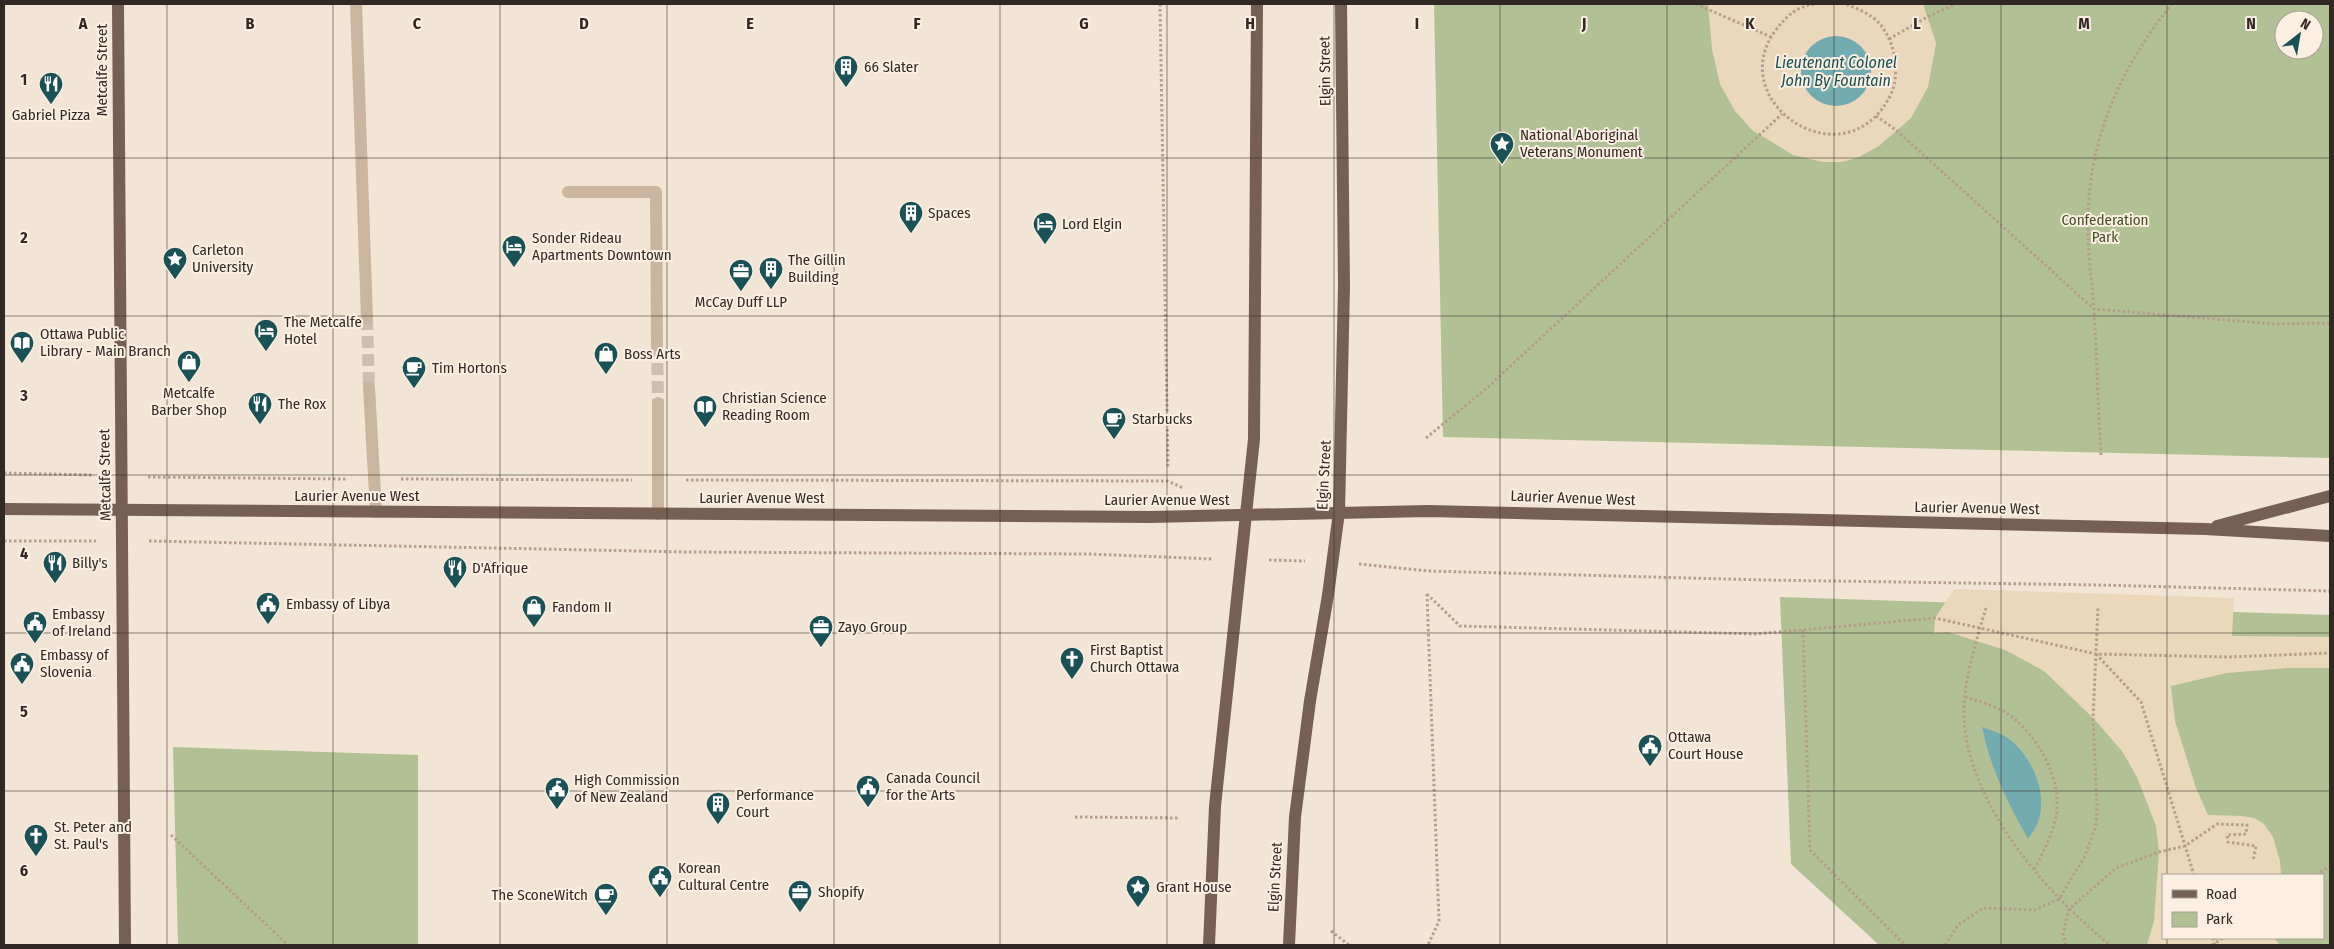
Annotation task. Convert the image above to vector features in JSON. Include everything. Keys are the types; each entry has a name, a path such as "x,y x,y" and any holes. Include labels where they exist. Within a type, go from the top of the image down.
{"main road":[{"name":"Metcalfe Street","path":"118,4 125,945"},
{"path":"1209,945 1215,806 1248,516 1254,439 1257,4"},
{"name":"Elgin Street","path":"1288,945 1295,817 1310,701 1339,512 1344,286 1341,4"},
{"path":"2205,530 2330,496"},
{"name":"Laurier Avenue West","path":"4,509 1248,516 1339,512 1444,511 2205,530 2330,536"}],"lane":[{"path":"356,4 367,318"},
{"path":"568,192 656,192 657,345"},
{"path":"369,387 376,512"},
{"path":"658,403 658,514"}],"path":[{"path":"1160,4 1168,468"},
{"path":"1696,4 1771,37"},
{"path":"1814,4 1798,5 1771,37 1764,57 1764,77 1770,97 1782,114 1799,126 1818,134 1839,134 1859,128 1876,116 1889,100 1896,80 1896,59 1889,39 1878,22 1861,10 1845,4"},
{"path":"1889,39 1929,16 1956,4"},
{"path":"2101,455 2094,309 2088,246 2090,186 2094,158 2118,86 2140,47 2172,4"},
{"path":"1426,438 1488,387 1782,114"},
{"path":"1876,116 1896,130 2094,309 2274,324 2330,323"},
{"path":"4,541 122,540 677,552 1089,554 1242,560 1332,561 1428,571 1764,580 2099,585 2330,591"},
{"path":"1428,945 1439,921 1427,594 1460,626 1756,634 1935,618 2096,654 2227,657 2330,653"},
{"path":"1986,608 1965,698 1964,720 1968,746 1980,782 1992,811 2034,870 2069,909 2110,945"},
{"path":"1945,945 1958,924 1983,908 2035,910 2059,899 2084,858 2096,826 2098,788 2093,718 2098,608"},
{"path":"1803,630 1810,850 1905,945"},
{"path":"2096,654 2141,702 2194,874"},
{"path":"1965,698 1993,706 2012,717 2044,753 2057,796 2056,815 2050,838 2034,870"},
{"path":"1075,817 1180,818"},
{"path":"2066,945 2063,934 2069,909 2116,868 2159,852 2185,846 2217,824 2247,825 2246,834 2227,835 2228,842 2256,846 2253,861"},
{"path":"171,835 288,945"},
{"path":"2318,874 2330,866"},
{"path":"1331,931 1349,945"}],"green space":[{"name":"Confederation Park","path":"1434,4 2330,4 2330,458 1443,437"},
{"path":"1780,597 2330,615 2330,945 1879,945 1791,864"},
{"path":"173,747 418,755 418,945 178,945"}],"shaded area":[{"path":"1708,4 1923,4 1936,43 1928,87 1911,118 1879,146 1859,157 1842,162 1823,162 1793,155 1752,130 1735,111 1720,84 1712,49"},
{"path":"1954,589 2234,598 2232,636 2330,637 2330,668 2289,668 2227,673 2171,686 2175,721 2196,788 2208,815 2242,816 2254,818 2264,824 2273,837 2280,861 2281,874 2162,874 2162,939 2275,939 2280,945 2147,945 2154,921 2159,852 2156,826 2137,777 2122,751 2093,718 2044,671 2005,650 1948,632 1934,633 1935,618"}],"water":[{"name":"Lieutenant Colonel John By Fountain","path":"1836,36 1855,42 1865,52 1871,71 1865,90 1855,100 1836,106 1817,100 1807,90 1801,71 1807,52 1817,42"},
{"path":"1982,727 2003,735 2013,742 2035,773 2041,798 2041,810 2037,824 2028,839 2000,785"}],"tunnel":[{"path":"367,318 369,387"},
{"path":"657,345 658,403"}],"place":[{"name":"66 Slater","path":"846,88"},
{"name":"Gabriel Pizza","path":"51,105"},
{"name":"National Aboriginal Veterans Monument","path":"1502,165"},
{"name":"Spaces","path":"911,234"},
{"name":"Lord Elgin","path":"1045,245"},
{"name":"Sonder Rideau Apartments Downtown","path":"514,268"},
{"name":"Carleton University","path":"175,280"},
{"name":"The Gillin Building","path":"771,290"},
{"name":"McCay Duff LLP","path":"741,292"},
{"name":"The Metcalfe Hotel","path":"266,352"},
{"name":"Ottawa Public Library - Main Branch","path":"22,364"},
{"name":"Boss Arts","path":"606,375"},
{"name":"Metcalfe Barber Shop","path":"189,383"},
{"name":"Tim Hortons","path":"414,389"},
{"name":"The Rox","path":"260,425"},
{"name":"Christian Science Reading Room","path":"705,428"},
{"name":"Starbucks","path":"1114,440"},
{"name":"Billy's","path":"55,584"},
{"name":"D'Afrique","path":"455,589"},
{"name":"Embassy of Libya","path":"268,625"},
{"name":"Fandom II","path":"534,628"},
{"name":"Embassy of Ireland","path":"35,644"},
{"name":"Zayo Group","path":"821,648"},
{"name":"First Baptist Church Ottawa","path":"1072,680"},
{"name":"Embassy of Slovenia","path":"22,685"},
{"name":"Ottawa Court House","path":"1650,767"},
{"name":"Canada Council for the Arts","path":"868,808"},
{"name":"High Commission of New Zealand","path":"557,810"},
{"name":"Performance Court","path":"718,825"},
{"name":"St. Peter and St. Paul's","path":"36,857"},
{"name":"Korean Cultural Centre","path":"660,898"},
{"name":"Grant House","path":"1138,908"},
{"name":"Shopify","path":"800,913"},
{"name":"The SconeWitch","path":"606,916"}]}
